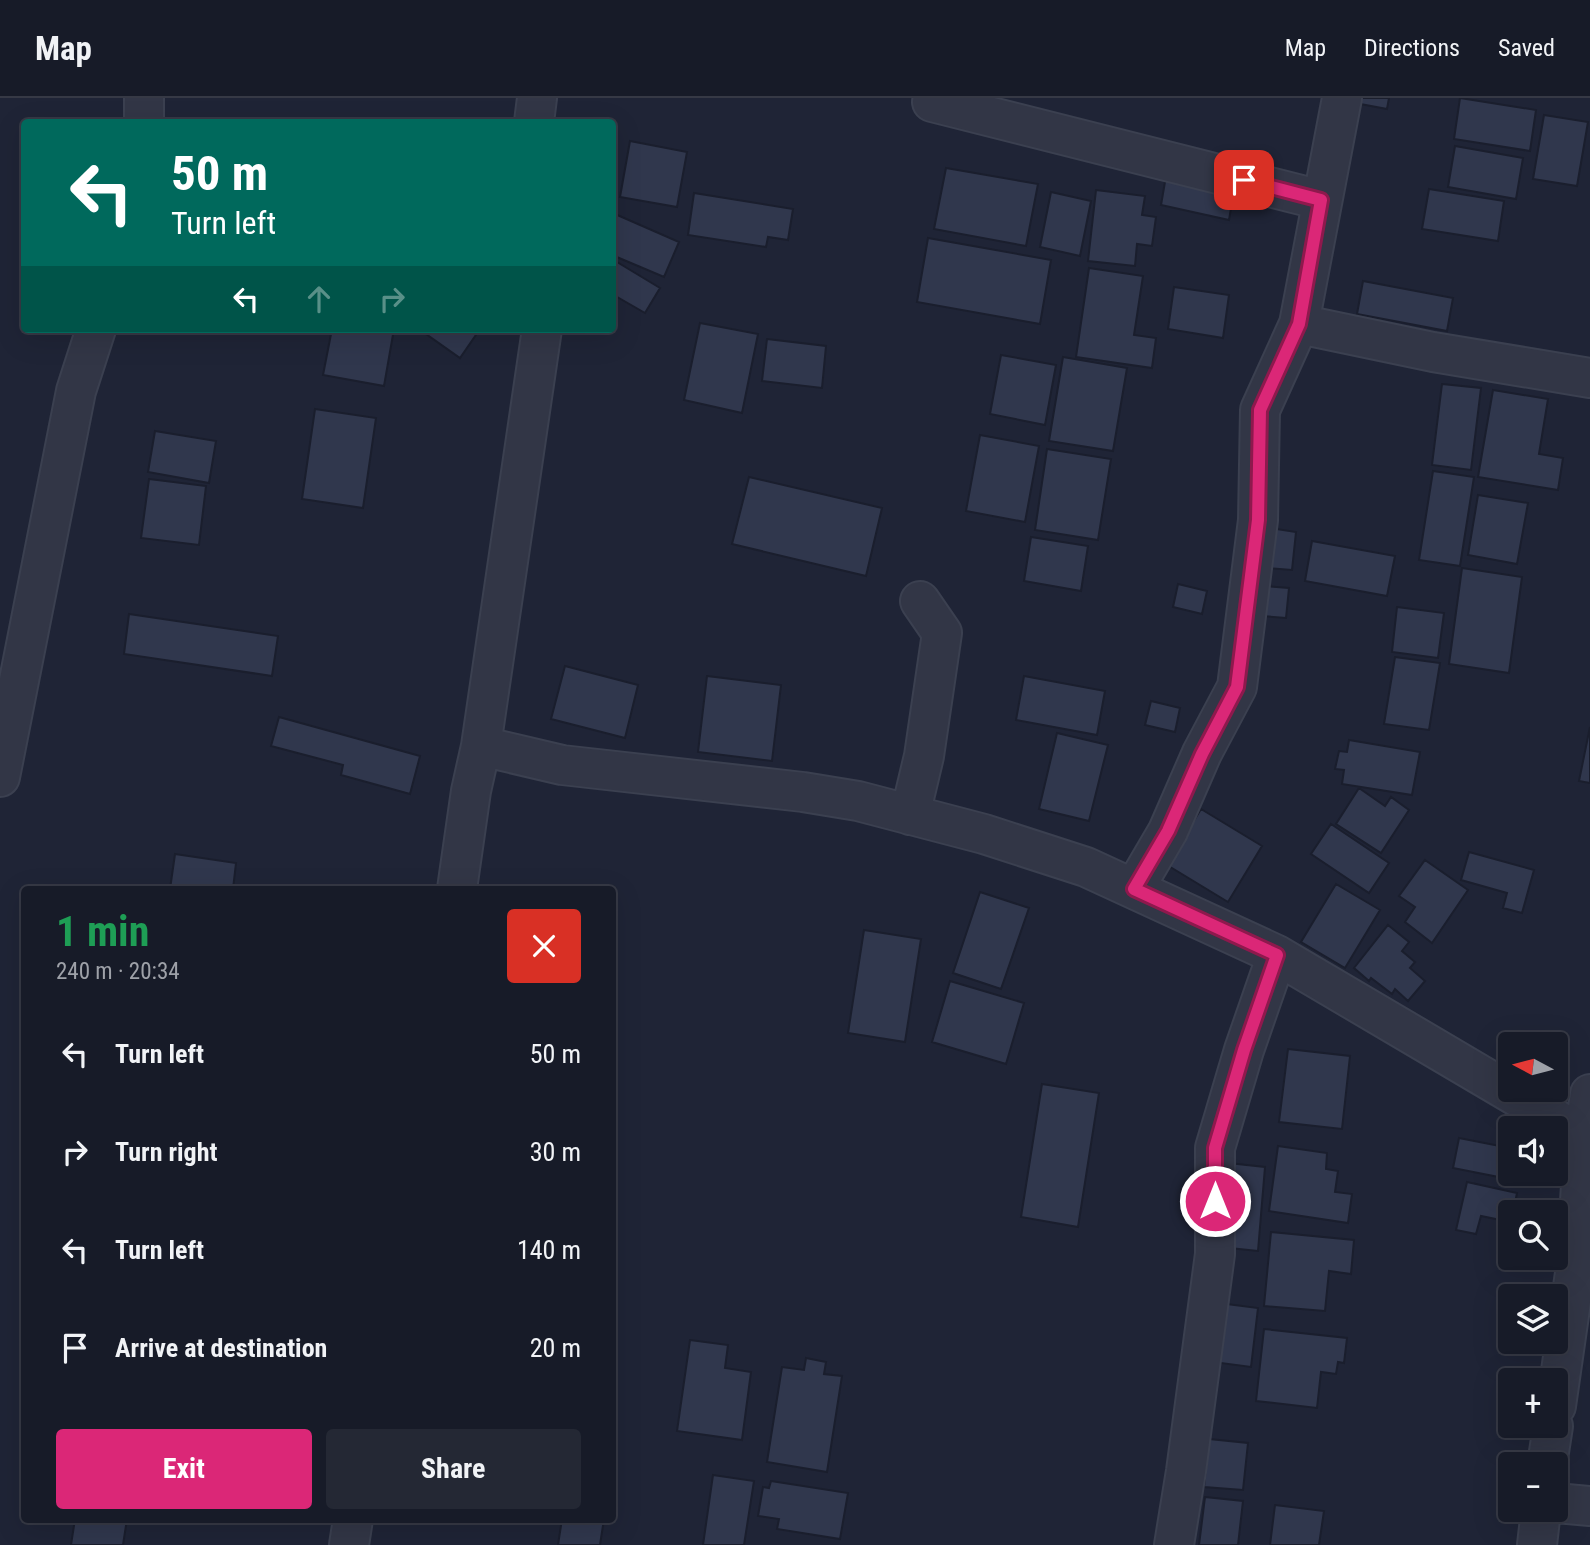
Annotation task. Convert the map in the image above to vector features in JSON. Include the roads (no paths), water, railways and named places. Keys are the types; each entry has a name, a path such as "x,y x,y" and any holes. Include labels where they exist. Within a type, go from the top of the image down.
{"street":[{"path":"144,98 144,119"},
{"path":"534,119 537,98"},
{"path":"933,98 932,102 946,106 1321,200"},
{"path":"1134,889 1168,831 1202,754 1237,687 1258,520 1260,410 1299,324 1342,98"},
{"path":"1299,324 1433,352 1590,378"},
{"path":"0,777 76,391 95,333"},
{"path":"457,886 471,791 481,746 541,333"},
{"path":"910,814 924,756 942,633 920,601"},
{"path":"481,746 562,765 803,792 858,801 984,834 1073,863 1277,955 1584,1136"},
{"path":"1174,1545 1215,1254 1215,1148 1244,1050 1277,955"},
{"path":"1561,1368 1576,1266 1584,1136 1590,1094"},
{"path":"1568,1504 1590,1506"},
{"path":"1536,1545 1539,1522"},
{"path":"349,1545 352,1523"}]}
